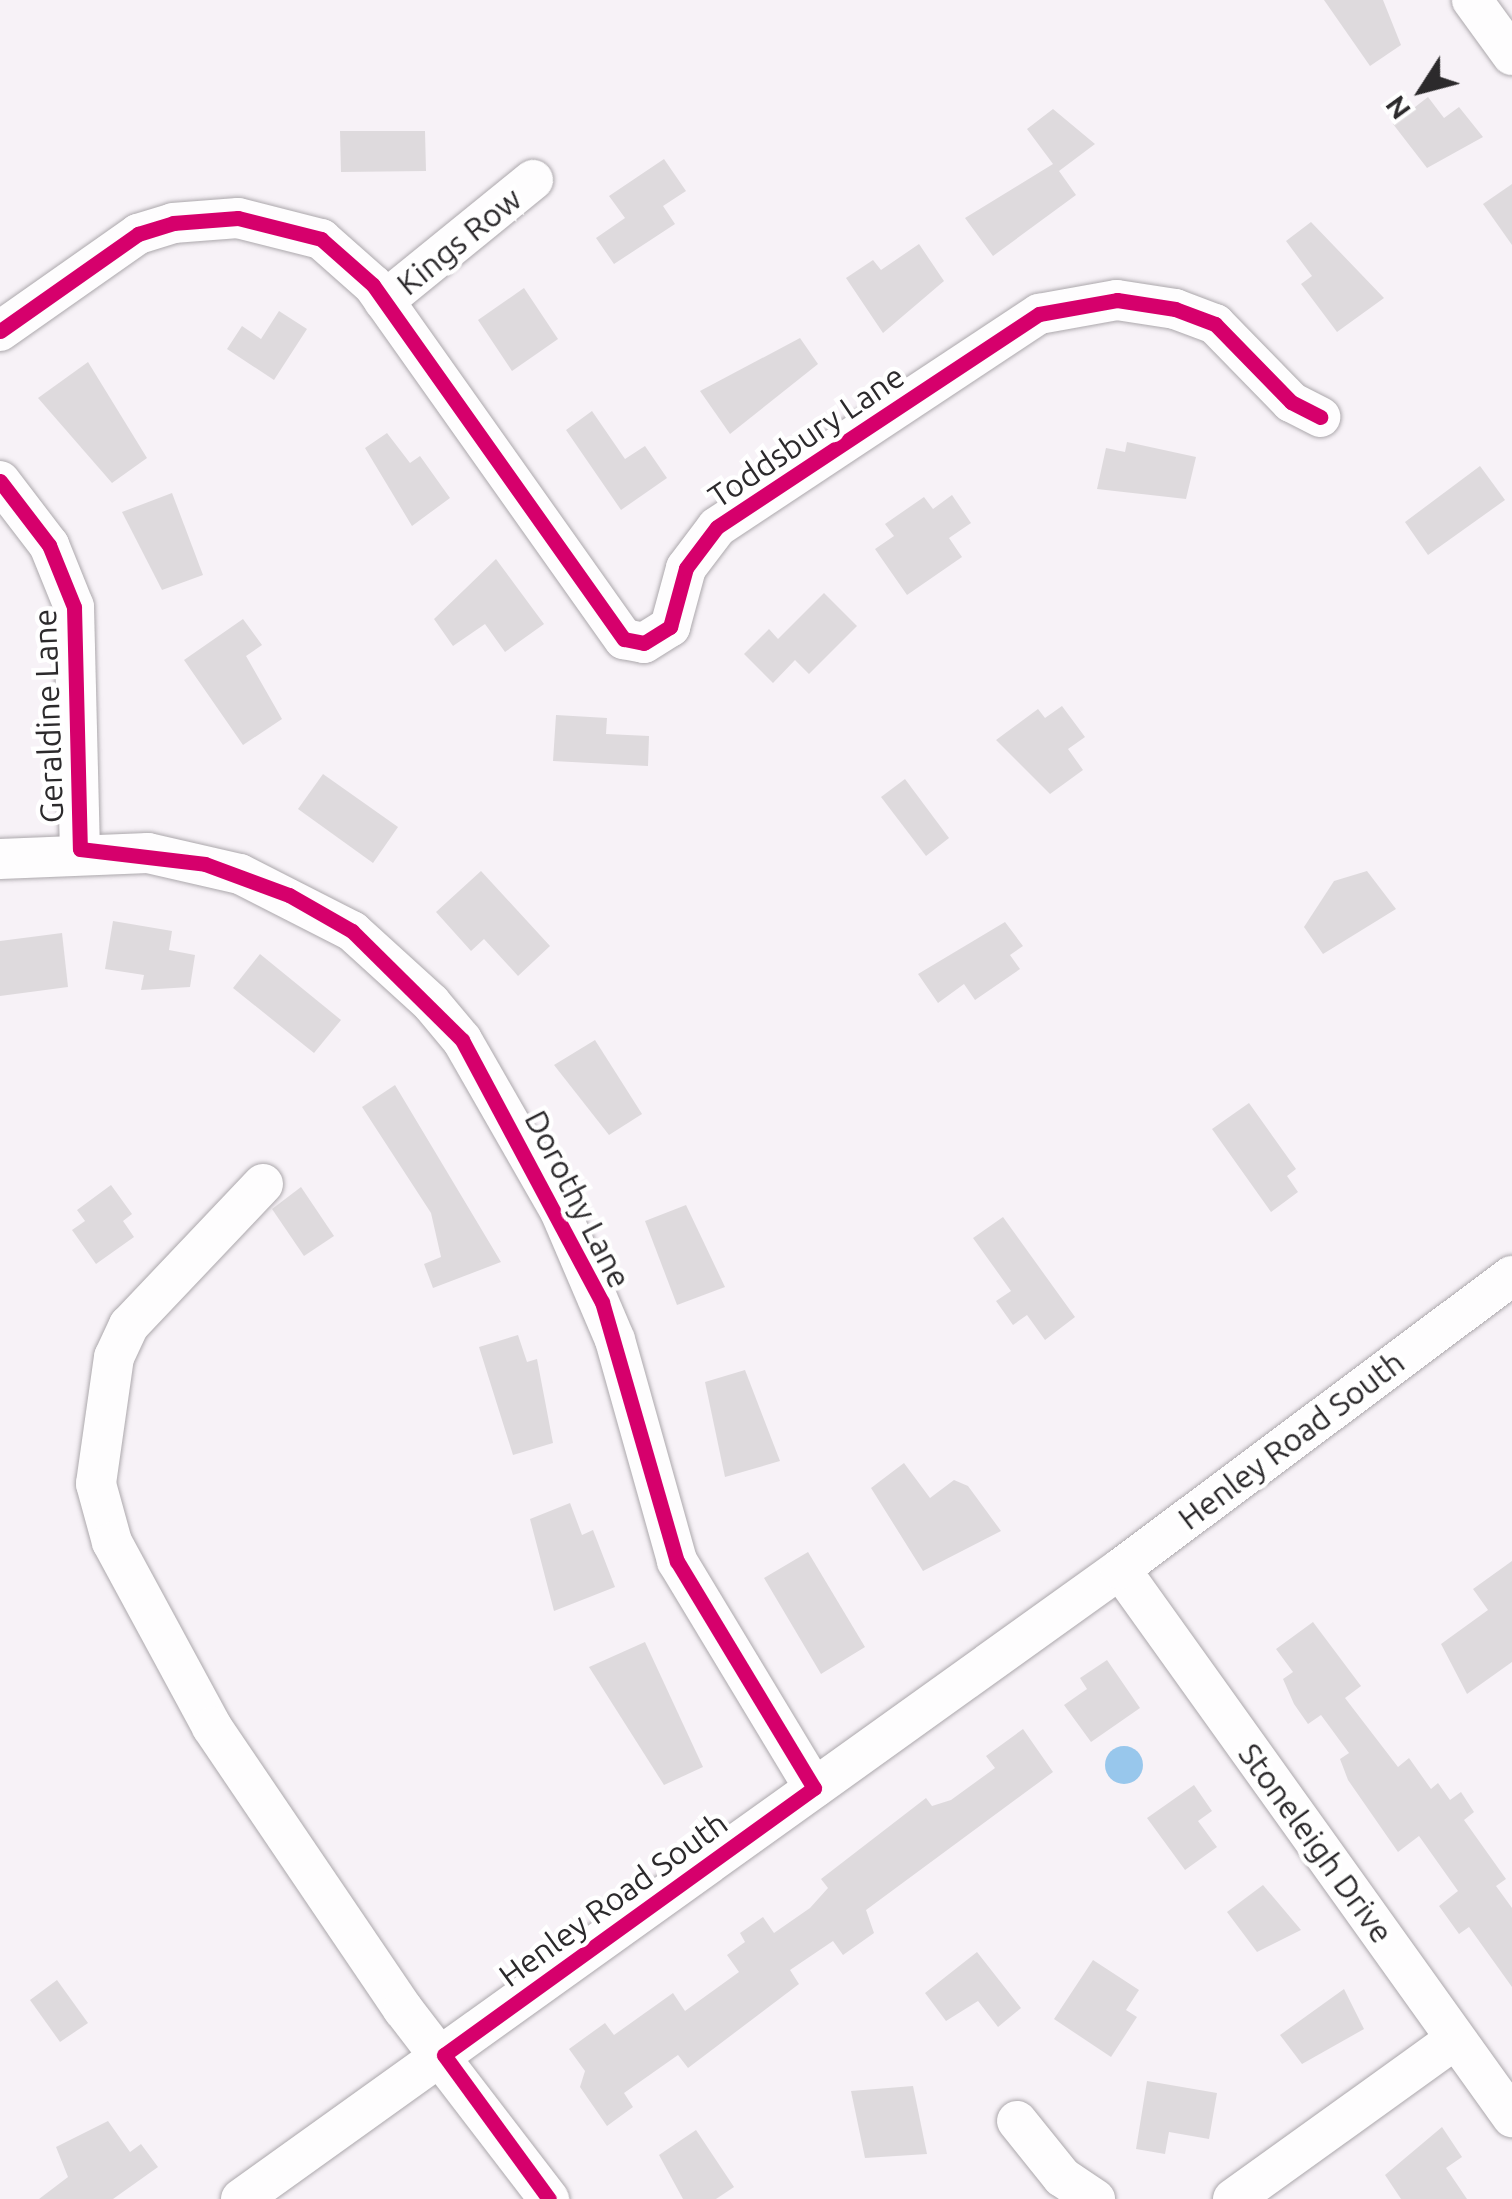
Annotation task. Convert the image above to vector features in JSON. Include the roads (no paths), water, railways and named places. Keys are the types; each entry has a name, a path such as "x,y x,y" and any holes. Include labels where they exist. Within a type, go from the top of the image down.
{"street":[{"path":"1472,0 1512,54"},
{"name":"Kings Row","path":"384,301 533,180"},
{"name":"Toddsbury Lane","path":"0,331 138,234 172,224 238,218 299,230 348,260 384,301 624,639 644,643 670,627 686,568 716,527 1038,314 1117,300 1175,309 1214,324 1290,402 1320,417"},
{"name":"Geraldine Lane","path":"0,481 48,544 74,607 80,849"},
{"name":"Dorothy Lane","path":"0,859 80,849 206,864 289,895 367,943 462,1040 602,1302 678,1561 814,1788"},
{"path":"263,1184 129,1325 114,1357 96,1484 141,1607 212,1727 403,2009 444,2055 549,2199"},
{"name":"Henley Road South","path":"241,2199 1120,1569 1512,1276"},
{"name":"Stoneleigh Drive","path":"1120,1569 1512,2117"},
{"path":"1234,2199 1456,2039"},
{"path":"1017,2121 1062,2177 1096,2199"}],"water":[{"path":"1124,1746 1138,1751 1143,1765 1138,1779 1124,1784 1110,1779 1105,1765 1110,1751"}]}
